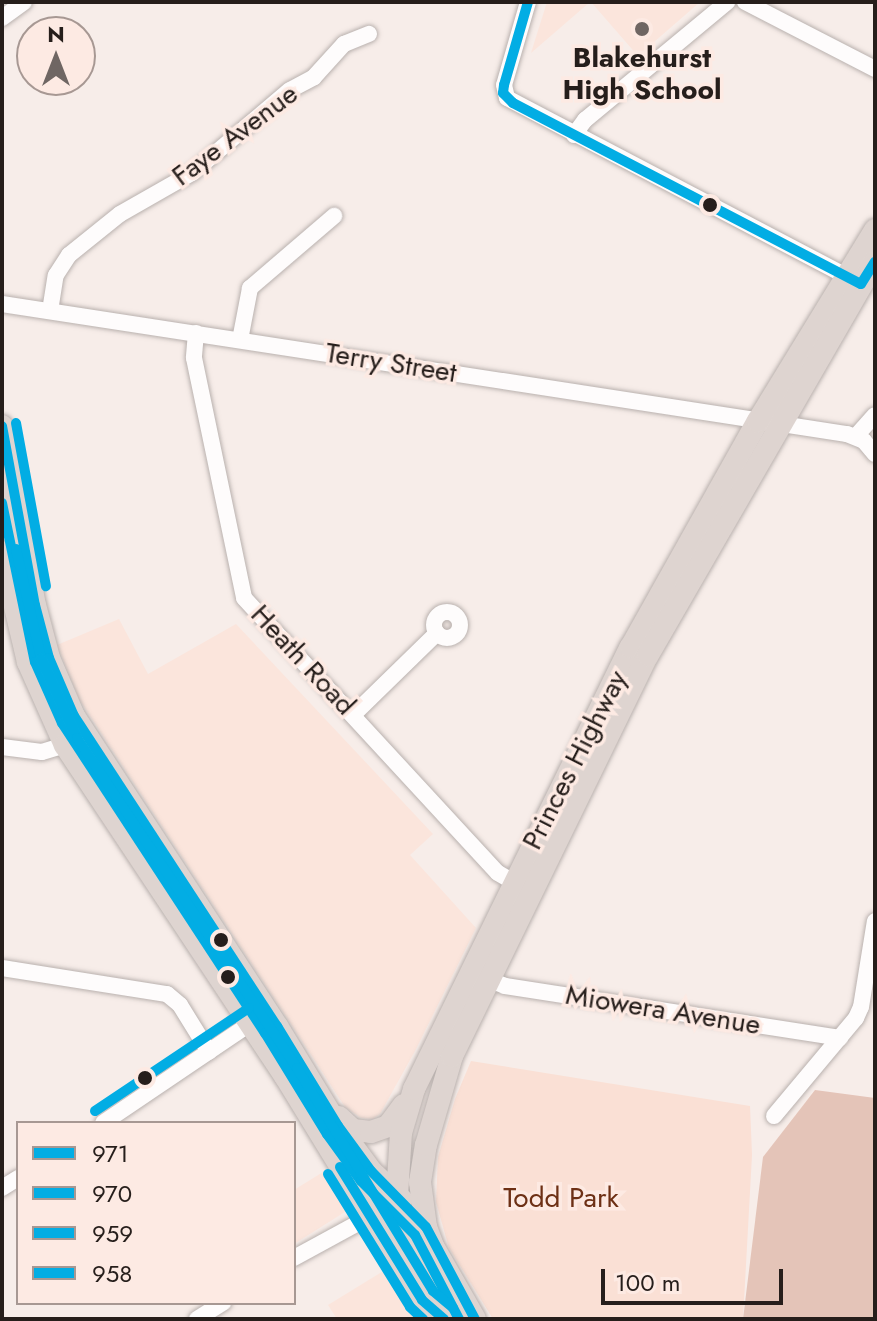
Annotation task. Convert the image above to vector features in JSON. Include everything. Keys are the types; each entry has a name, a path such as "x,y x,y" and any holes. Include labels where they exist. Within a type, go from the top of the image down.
{"highway":[{"name":"Princes Highway","path":"444,1319 436,1290 408,1236 397,1196 401,1133 414,1089 648,655 769,422 854,281 875,230"},
{"name":"Princes Highway","path":"854,281 875,262"},
{"path":"2,426 35,605 49,658 68,703 326,1106 371,1171 426,1227"},
{"path":"2,552 28,662 65,745 285,1076 422,1300 444,1319"},
{"name":"Princes Highway","path":"475,1319 426,1227 420,1182 426,1145 448,1066 487,979 522,887"},
{"path":"326,1106 353,1130 371,1132 388,1126 414,1089"},
{"path":"371,1216 420,1182"}],"street":[{"path":"2,18 24,2"},
{"path":"528,2 503,93 513,103 854,281"},
{"path":"574,135 585,120 727,2"},
{"path":"745,2 875,69"},
{"name":"Faye Avenue","path":"50,311 56,275 69,255 120,214 192,173 290,90 314,77 344,44 369,34"},
{"path":"240,340 250,288 334,216"},
{"name":"Terry Street","path":"2,304 856,436"},
{"name":"Heath Road","path":"196,333 194,358 244,598 498,873 522,887"},
{"path":"875,415 856,436 875,454"},
{"path":"354,714 437,633"},
{"path":"2,747 42,752 65,745"},
{"path":"774,1116 840,1038 861,1007 875,921"},
{"path":"2,968 167,994 180,1005 209,1052"},
{"name":"Miowera Avenue","path":"487,979 505,986 840,1038"},
{"path":"106,1121 268,1012"},
{"path":"296,1257 371,1216"},
{"path":"197,1319 220,1305"}],"shaded area":[{"name":"Blakehurst High School","path":"547,2 590,2 531,53"},
{"name":"Blakehurst High School","path":"591,2 700,2 638,56"},
{"path":"119,619 148,674 236,624 433,834 410,855 476,928 415,1051 380,1114 373,1119 361,1118 345,1107 79,699 57,645"},
{"path":"815,1090 875,1098 875,1319 743,1319 763,1157"},
{"path":"323,1172 348,1210 296,1243 296,1189"},
{"path":"385,1270 416,1319 337,1319 328,1305"}],"green space":[{"name":"Todd Park","path":"471,1061 750,1106 752,1155 743,1319 493,1319 449,1248 436,1202 438,1157 455,1099"}],"transit line":[{"name":"958","path":"528,2 504,85 503,93 513,103 861,284 875,262"},
{"name":"959","path":"16,423 46,586"},
{"name":"971","path":"2,426 35,605 49,658 74,716 277,1026 338,1126 371,1171 426,1227 475,1319"},
{"name":"970","path":"2,503 35,662 62,723 265,1033 327,1134 361,1181 415,1235 459,1319"},
{"name":"959","path":"16,549 41,658 77,738 297,1068 433,1291 453,1308"},
{"name":"959","path":"95,1111 249,1008"},
{"name":"971","path":"340,1167 422,1300 444,1319"},
{"name":"970","path":"328,1174 410,1307 423,1319"}],"place":[{"name":"Blakehurst High School","path":"642,29"}]}
